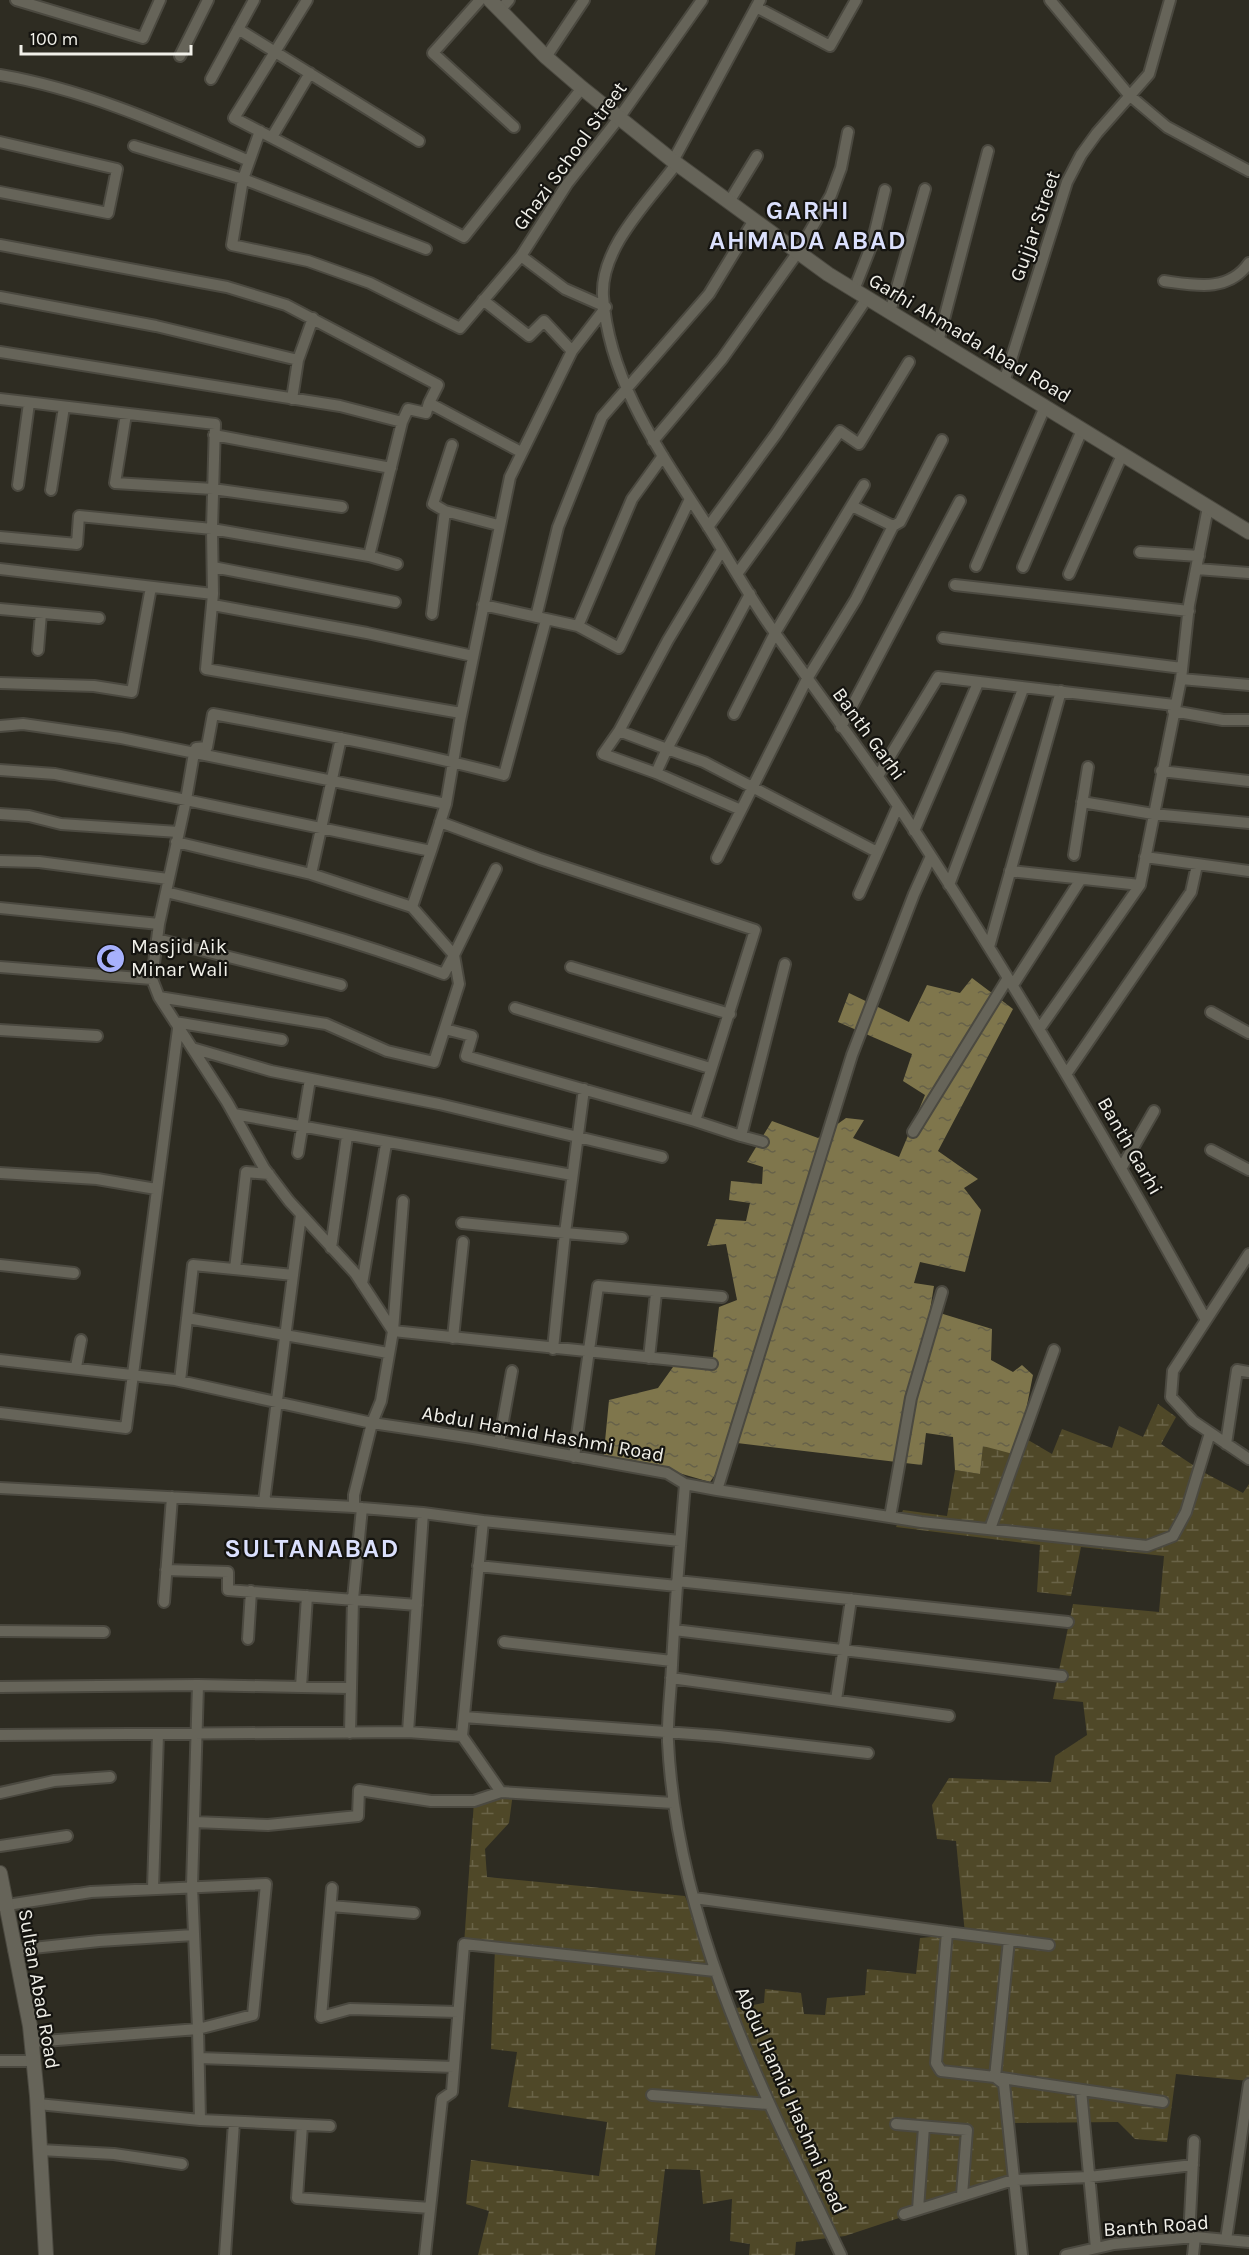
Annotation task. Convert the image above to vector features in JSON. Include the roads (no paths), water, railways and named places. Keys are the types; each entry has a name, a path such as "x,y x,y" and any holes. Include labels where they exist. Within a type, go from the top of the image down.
{"street":[{"path":"16,0 143,38 160,0"},
{"path":"180,56 208,0"},
{"path":"211,79 254,0"},
{"path":"307,0 234,118 464,237 582,88"},
{"path":"480,0 434,53 514,127"},
{"path":"546,57 584,0"},
{"name":"Ghazi School Street","path":"243,179 232,245 308,261 360,279 460,328 521,256 567,184 619,118 702,0"},
{"path":"758,3 830,46 856,0"},
{"path":"1050,0 1129,95 1167,127 1249,171"},
{"name":"Gujjar Street","path":"1004,382 1067,182 1081,155 1129,95 1149,75 1170,0"},
{"name":"Garhi Ahmada Abad Road","path":"499,3 546,57 582,88 675,162 798,252 854,290 1249,532"},
{"name":"Banth Garhi","path":"758,3 675,162 610,253 603,275 609,342 627,392 653,441 775,633 878,776 1040,1028 1122,1167 1206,1320"},
{"path":"238,29 419,141"},
{"path":"272,137 310,74"},
{"path":"0,75 44,83 132,111 248,160"},
{"path":"243,179 260,131"},
{"path":"653,441 722,359 798,252 831,195 841,168 848,132"},
{"path":"0,142 117,169 108,213 0,192"},
{"path":"134,146 243,179 426,249"},
{"path":"938,342 988,151"},
{"path":"729,202 757,156"},
{"path":"890,312 925,189"},
{"path":"854,290 872,244 885,190"},
{"path":"712,1364 393,1331 362,1284 301,1215 269,1174 234,1114 159,997 152,979 159,924 194,753 196,748 207,747 213,714 341,738 455,762 504,775 541,618 558,527 602,417 627,392 709,294 754,220"},
{"path":"0,245 227,287 286,304 438,385 426,413 408,409 402,422 369,556"},
{"path":"412,907 446,804 455,762 461,713 498,525 510,477 572,351 606,307 565,289 521,256"},
{"path":"1164,281 1210,287 1238,274 1249,263"},
{"path":"0,297 156,326 298,360"},
{"path":"708,527 776,435 867,298"},
{"path":"483,300 529,336 544,321 572,351"},
{"path":"292,399 298,360 313,318"},
{"path":"0,352 340,406 402,422"},
{"path":"737,574 840,431 859,444 909,362"},
{"path":"0,399 215,424 213,600 206,669 461,713"},
{"path":"18,485 29,403"},
{"path":"429,403 521,452"},
{"path":"51,490 64,407"},
{"path":"976,566 1045,407"},
{"path":"126,414 115,483 213,489 342,507"},
{"path":"1023,567 1082,430"},
{"path":"214,435 391,468"},
{"path":"717,858 807,679 856,599 893,526 900,522 942,440"},
{"path":"452,445 433,504 446,511 498,525"},
{"path":"1069,574 1122,455"},
{"path":"578,626 633,499 663,456"},
{"path":"734,714 775,633 864,485"},
{"path":"483,605 578,626 619,648 690,499"},
{"path":"841,727 960,501"},
{"path":"852,506 893,526"},
{"path":"1040,1028 1140,885 1181,674 1189,611 1208,507"},
{"path":"432,614 446,511"},
{"path":"0,537 77,544 79,516 212,530 369,556 397,564"},
{"path":"722,549 668,640 619,731 603,754 656,773 741,810"},
{"path":"1140,552 1199,556"},
{"path":"213,567 395,602"},
{"path":"0,569 151,587 473,656"},
{"path":"1197,569 1249,573"},
{"path":"955,585 1189,611"},
{"path":"0,683 94,686 132,692 151,587"},
{"path":"656,773 750,594"},
{"path":"0,609 99,618"},
{"path":"38,650 41,613"},
{"path":"943,638 1249,686"},
{"path":"878,776 938,677 1023,689 1061,691 1174,708 1223,720 1249,720"},
{"path":"914,831 978,683"},
{"path":"949,885 1023,689"},
{"path":"989,947 1061,691"},
{"path":"0,726 34,726 121,738 446,804"},
{"path":"619,731 704,762 877,852"},
{"path":"312,874 324,828 341,738"},
{"path":"1074,855 1088,767"},
{"path":"0,770 55,774 431,851"},
{"path":"1161,771 1249,781"},
{"path":"1082,802 1153,814 1249,823"},
{"path":"859,894 898,806"},
{"path":"0,814 29,816 61,824 177,837 312,874 412,907 454,956 459,984 434,1062 387,1051 326,1024 159,997"},
{"path":"440,822 540,859 755,930 695,1121"},
{"path":"717,1490 852,1055 931,856"},
{"path":"1145,857 1249,871"},
{"path":"0,861 39,862 168,879"},
{"path":"1067,1073 1191,892 1197,864"},
{"path":"166,892 272,918 391,954 444,974 496,869"},
{"path":"1010,871 1140,885"},
{"path":"913,1132 1081,879"},
{"path":"0,908 159,924"},
{"path":"157,939 341,986"},
{"path":"741,1136 785,964"},
{"path":"0,967 152,979"},
{"path":"571,967 730,1014"},
{"path":"515,1008 710,1068"},
{"path":"1211,1012 1249,1033"},
{"path":"177,1025 282,1040"},
{"path":"0,1413 126,1428 177,1025"},
{"path":"445,1029 472,1036 466,1056 763,1142"},
{"path":"0,1030 97,1036"},
{"path":"192,1048 271,1071 439,1104 577,1139 662,1157"},
{"path":"298,1153 310,1079"},
{"path":"553,1349 565,1233 584,1089"},
{"path":"1122,1167 1154,1111"},
{"path":"234,1114 347,1137 572,1175"},
{"path":"331,1248 347,1137"},
{"path":"362,1284 386,1144"},
{"path":"1211,1149 1249,1170"},
{"path":"235,1269 246,1172 269,1174"},
{"path":"0,1173 97,1179 156,1189"},
{"path":"350,1733 349,1688 358,1508 354,1495 372,1423 381,1401 393,1331 403,1201"},
{"path":"264,1502 301,1215"},
{"path":"462,1223 622,1238"},
{"path":"453,1338 463,1242"},
{"path":"1249,1254 1173,1371 1171,1397 1193,1421 1249,1459"},
{"path":"0,1265 74,1273"},
{"path":"180,1381 193,1265 293,1275"},
{"path":"574,1457 598,1286 656,1293 722,1297"},
{"path":"890,1517 911,1398 942,1292"},
{"path":"649,1358 656,1293"},
{"path":"187,1318 388,1353"},
{"path":"76,1367 81,1340"},
{"path":"990,1529 1054,1350"},
{"name":"Abdul Hamid Hashmi Road","path":"0,1360 76,1367 180,1381 372,1423 667,1473 685,1484 668,1733 673,1803 694,1898 715,1971 769,2104 841,2255"},
{"path":"1226,1443 1237,1370 1249,1372"},
{"path":"499,1443 512,1371"},
{"path":"685,1484 890,1517 1147,1546 1173,1536 1186,1512 1210,1432"},
{"path":"0,1488 358,1508 680,1541"},
{"path":"164,1602 172,1497"},
{"path":"408,1732 423,1514"},
{"path":"483,1521 462,1736 501,1792"},
{"path":"478,1566 851,1599 1068,1622"},
{"path":"166,1570 228,1572 228,1590 417,1605"},
{"path":"248,1639 251,1592"},
{"path":"301,1687 307,1596"},
{"path":"836,1700 851,1599"},
{"path":"674,1630 1062,1676"},
{"path":"0,1631 104,1632"},
{"path":"504,1642 672,1662"},
{"path":"671,1678 949,1716"},
{"path":"0,1687 198,1685 349,1688"},
{"path":"198,1685 192,1886 200,2120"},
{"path":"464,1716 719,1736 868,1753"},
{"path":"0,1735 408,1732 462,1736"},
{"path":"153,1888 158,1734"},
{"path":"0,1793 54,1781 110,1777"},
{"path":"194,1822 268,1825 358,1816 360,1790 431,1801 474,1801 501,1792 673,1803"},
{"path":"0,1846 67,1836"},
{"name":"Sultan Abad Road","path":"0,1873 2,1905 14,1950 32,2042 38,2104 46,2255"},
{"path":"2,1905 91,1892 266,1884 253,2015 198,2030 32,2042"},
{"path":"332,1888 321,2017 350,2009 458,2012"},
{"path":"694,1898 1049,1945"},
{"path":"331,1906 414,1913"},
{"path":"947,1932 936,2063 941,2071 1163,2102"},
{"path":"14,1950 99,1941 194,1935"},
{"path":"995,2077 1009,1940"},
{"path":"425,2255 442,2099 452,2092 464,1944 715,1971"},
{"path":"199,2058 454,2067"},
{"path":"0,2061 33,2061"},
{"path":"995,2077 1004,2084 1022,2255"},
{"path":"1226,2240 1249,2084"},
{"path":"1082,2090 1096,2248"},
{"path":"652,2095 769,2104"},
{"path":"38,2104 200,2120 330,2126"},
{"path":"225,2255 234,2122"},
{"path":"896,2124 967,2130 962,2195"},
{"path":"302,2126 297,2198 430,2208"},
{"path":"918,2209 924,2127"},
{"path":"1193,2255 1194,2141"},
{"path":"40,2150 114,2154 182,2164"},
{"path":"904,2214 1013,2180 1089,2177 1193,2165"},
{"name":"Banth Road","path":"1066,2255 1137,2242 1192,2237 1249,2242"},
{"path":"1136,2255 1137,2242"}],"water":[{"path":"972,978 1013,1009 938,1151 978,1179 964,1188 981,1210 965,1272 920,1262 914,1283 934,1286 930,1310 992,1329 991,1360 1013,1372 1022,1365 1033,1375 1017,1455 983,1446 980,1474 955,1470 953,1437 926,1433 922,1465 737,1443 710,1482 630,1459 603,1462 609,1400 658,1388 673,1367 712,1364 719,1307 737,1300 726,1244 707,1246 716,1219 746,1221 750,1203 729,1200 731,1181 762,1184 763,1167 747,1162 772,1121 818,1138 846,1118 864,1120 853,1138 899,1157 925,1095 903,1081 912,1054 838,1022 849,993 909,1022 927,985 960,993"}],"place":[{"name":"Masjid Aik Minar Wali","path":"110,958"}],"district":[{"name":"GARHI AHMADA ABAD","path":"808,224"},
{"name":"SULTANABAD","path":"312,1548"}]}
